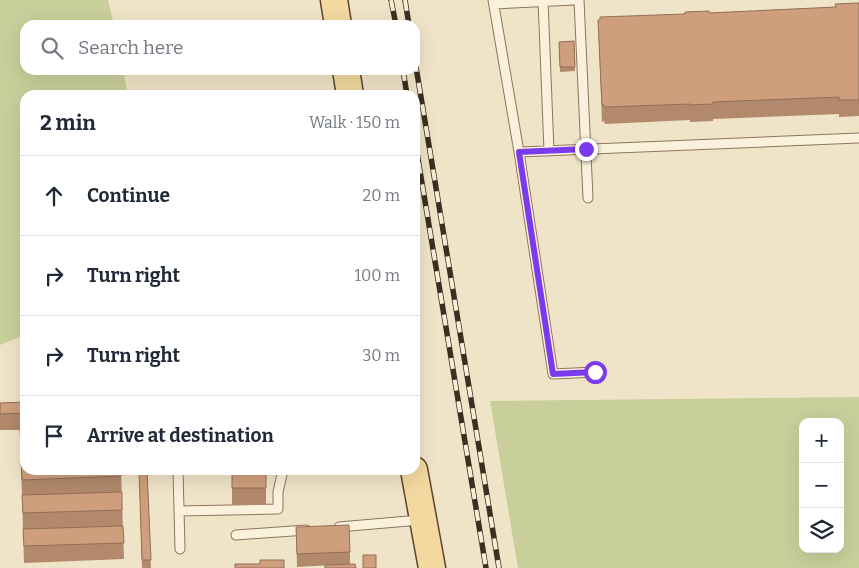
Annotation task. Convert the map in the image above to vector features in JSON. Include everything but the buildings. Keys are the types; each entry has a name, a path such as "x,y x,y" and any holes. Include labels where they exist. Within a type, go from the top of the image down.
{"main road":[{"path":"334,0 337,20"},
{"path":"347,75 349,90"},
{"path":"415,475 432,568"}],"lane":[{"path":"574,0 493,2 519,152 553,374 595,372"},
{"path":"579,0 588,198"},
{"path":"543,1 548,151"},
{"path":"519,152 859,138"},
{"path":"178,475 180,548"},
{"path":"179,511 278,509 278,492 283,475"},
{"path":"325,528 423,520"},
{"path":"236,535 315,529"}],"green space":[{"path":"0,0 108,0 113,20 20,20 20,75 124,75 127,90 20,90 20,337 0,345"},
{"path":"859,397 859,568 518,568 490,401"}],"railway":[{"path":"391,0 395,20"},
{"path":"405,0 408,20"},
{"path":"404,75 406,90"},
{"path":"417,75 420,90"},
{"path":"420,91 499,568"},
{"path":"420,171 486,568"}],"route":[{"path":"586,149 519,152 553,374 595,372"}]}
